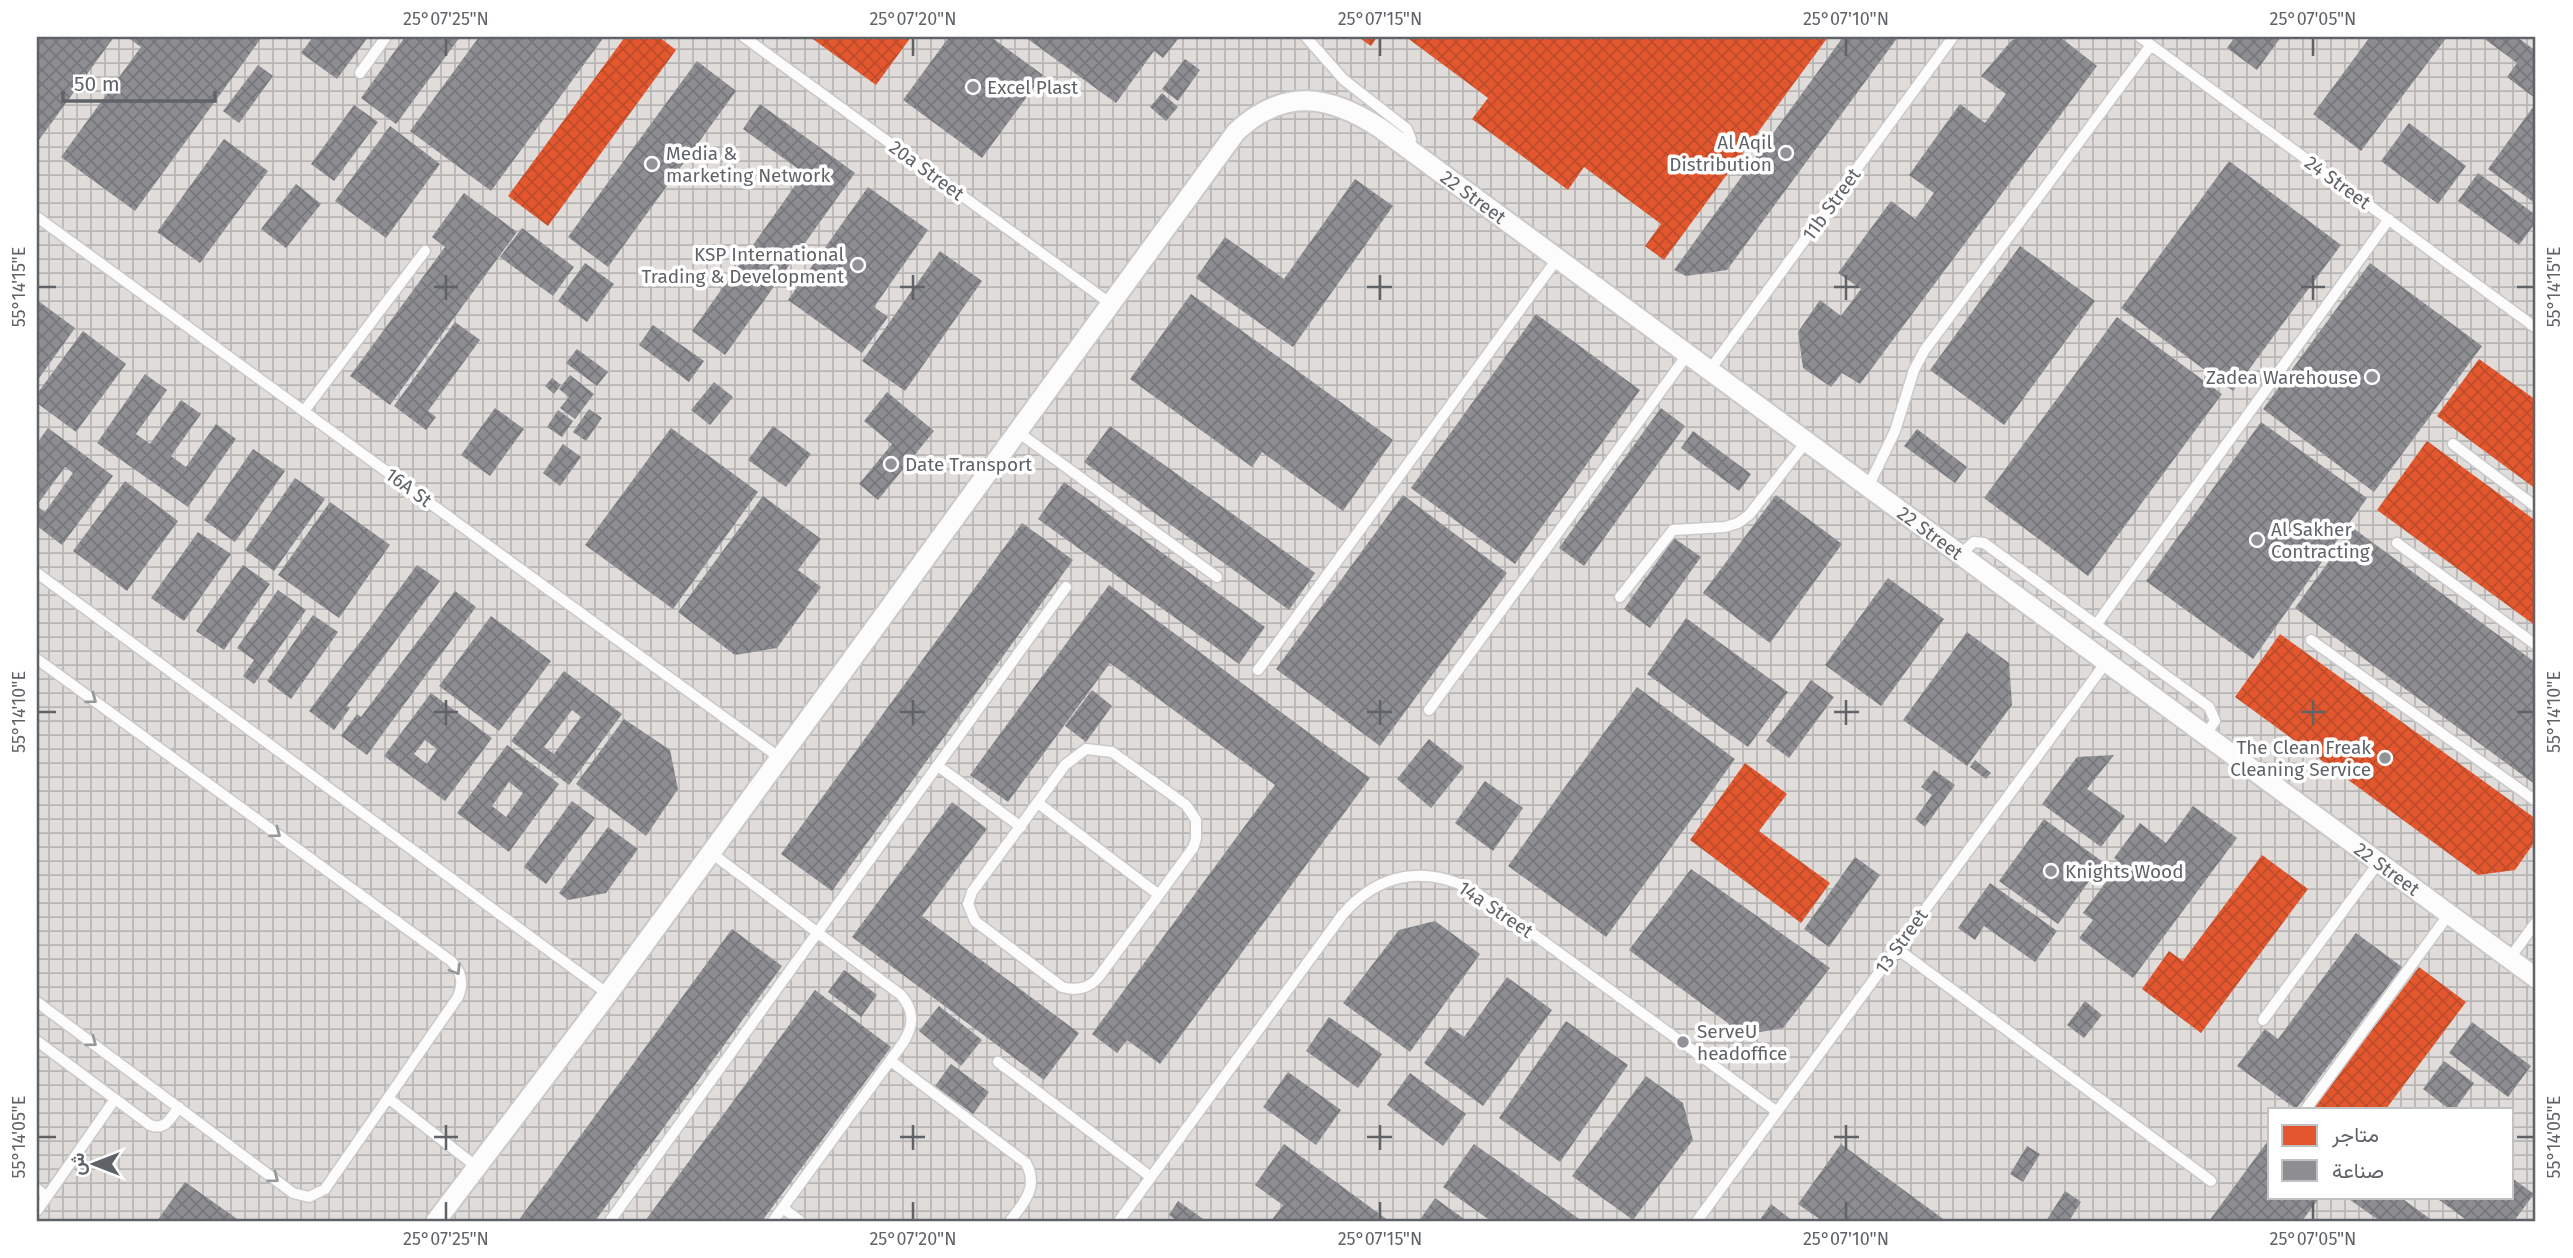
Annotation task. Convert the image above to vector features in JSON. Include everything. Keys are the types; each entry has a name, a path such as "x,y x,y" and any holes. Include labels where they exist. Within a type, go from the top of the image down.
{"street":[{"name":"22 Street","path":"1111,304 1236,132 1272,106 1295,101 1319,100 1366,119 2536,978"},
{"path":"436,1221 608,994 1111,304"}],"lane":[{"path":"360,72 386,37"},
{"name":"20a Street","path":"744,37 1111,304"},
{"path":"1306,37 1344,80 1406,129 1411,139 1409,150"},
{"name":"11b Street","path":"1709,371 1953,37"},
{"name":"24 Street","path":"2140,37 2536,328"},
{"path":"1868,487 1895,432 1914,370 1924,351 2151,45"},
{"name":"16A St","path":"37,217 781,758"},
{"path":"2096,625 2389,219"},
{"path":"304,411 425,251"},
{"path":"1258,670 1557,259"},
{"path":"1429,710 1687,355"},
{"path":"1018,432 1217,578"},
{"path":"1620,597 1673,530 1725,527 1749,515 1806,442"},
{"path":"2453,444 2536,507"},
{"path":"1961,555 1970,543 1981,542 2209,707 2215,721 2206,734"},
{"path":"2397,542 2536,645"},
{"path":"37,573 608,994"},
{"path":"610,1221 1066,587"},
{"path":"2311,640 2536,801"},
{"path":"37,659 457,967 462,982 458,997 325,1189 309,1197 293,1192 37,1002"},
{"name":"13 Street","path":"1697,1221 2107,661"},
{"path":"1095,748 1112,752 1186,804 1196,820 1196,839 1159,895 1094,983 1075,990 1062,987 975,921 969,910 972,892 1038,803 1071,758 1095,748"},
{"path":"938,766 1021,827"},
{"path":"1038,803 1159,895"},
{"path":"710,852 906,1000 912,1014 910,1030 891,1061 773,1221"},
{"path":"2263,1020 2379,862"},
{"name":"14a Street","path":"1119,1221 1343,914 1374,887 1413,874 1434,875 1473,890 1776,1111"},
{"path":"2307,1108 2449,914"},
{"path":"2510,958 2536,922"},
{"path":"1896,948 2211,1181"},
{"path":"37,1041 154,1127 166,1124 179,1107"},
{"path":"891,1061 1026,1163 1032,1178 1029,1194 1010,1221"},
{"path":"998,1062 1151,1177"},
{"path":"388,1098 477,1167"},
{"path":"37,1211 116,1100"},
{"path":"37,1189 47,1197"},
{"path":"783,1208 800,1221"}],"shaded area":[{"path":"37,37 2536,37 2536,1221 37,1221"}],"building: متاجر":[{"path":"625,37 659,37 676,50 548,226 508,196"},
{"path":"810,37 911,37 876,85"},
{"path":"1358,37 1377,37 1371,46"},
{"path":"1406,37 1828,37 1664,260 1645,246 1661,224 1584,167 1568,190 1472,119 1488,98"},
{"path":"2479,359 2536,400 2536,489 2437,416"},
{"path":"2427,441 2536,521 2536,626 2377,510"},
{"name":"The Clean Freak Cleaning Service","path":"2280,634 2536,819 2536,840 2515,870 2478,875 2235,697"},
{"path":"1745,763 1787,794 1759,831 1830,883 1801,923 1690,840"},
{"path":"2262,855 2308,889 2201,1033 2142,989 2169,951 2183,961"},
{"path":"2419,967 2466,1002 2387,1108 2314,1108"}],"building: صناعة":[{"path":"37,37 114,37 39,140 37,139"},
{"path":"127,37 262,37 135,211 61,157 141,47"},
{"path":"313,37 368,37 337,79 301,53"},
{"path":"405,37 460,37 396,124 361,98"},
{"path":"479,37 604,37 491,191 410,131"},
{"name":"Excel Plast","path":"949,37 991,37 1043,75 982,158 903,100"},
{"path":"1025,37 1178,39 1163,58 1154,51 1116,103"},
{"name":"Al Aqil Distribution","path":"1843,37 1898,37 1727,270 1686,276 1674,270"},
{"path":"2024,37 2060,37 2097,66 1860,384 1842,373 1831,387 1803,368 1798,332 1820,300 1841,316 1861,289 1838,273 1891,201 1915,219 1934,193 1909,175 1960,104 1985,123 2006,94 1981,76 2012,40"},
{"path":"2235,37 2281,37 2257,70 2227,48"},
{"path":"2370,37 2447,37 2361,151 2313,114"},
{"path":"2482,37 2517,37 2536,51 2536,99 2507,77 2517,63"},
{"path":"1185,59 1200,70 1178,101 1162,89"},
{"name":"Media & marketing Network","path":"697,61 736,91 608,267 568,237"},
{"path":"258,65 273,76 239,123 223,111"},
{"path":"1162,93 1178,107 1166,121 1150,107"},
{"path":"2536,103 2536,204 2488,169"},
{"path":"760,104 855,173 725,355 692,331 804,173 743,129"},
{"path":"354,105 378,122 334,181 311,164"},
{"path":"2409,123 2466,166 2438,204 2381,161"},
{"path":"390,126 440,164 386,238 335,201"},
{"path":"224,139 268,171 200,263 157,232"},
{"path":"2229,161 2341,245 2233,391 2121,308"},
{"path":"2478,173 2536,215 2536,222 2519,245 2458,201"},
{"path":"1355,179 1393,206 1293,347 1196,278 1225,237 1284,279"},
{"path":"296,184 321,204 286,248 261,229"},
{"name":"KSP International Trading & Development","path":"868,187 928,230 874,307 888,317 862,353 788,300"},
{"path":"464,193 517,232 390,405 350,376 445,247 432,237"},
{"path":"522,228 574,267 553,296 500,257"},
{"path":"2020,246 2095,301 2004,425 1930,370"},
{"path":"940,251 982,281 905,391 862,361"},
{"path":"585,263 614,284 587,322 558,301"},
{"name":"Zadea Warehouse","path":"2370,263 2482,346 2374,492 2263,409"},
{"path":"1191,294 1393,440 1343,511 1262,452 1252,467 1130,379"},
{"path":"37,300 75,328 37,381"},
{"path":"1536,314 1640,390 1515,564 1411,488"},
{"path":"2117,317 2222,394 2088,576 1984,498"},
{"path":"455,322 480,340 428,411 436,417 426,430 394,406"},
{"path":"653,325 704,361 689,382 639,345"},
{"path":"83,331 126,364 76,432 37,403 37,394"},
{"path":"577,349 608,372 597,386 566,363"},
{"path":"145,374 167,390 136,434 150,444 181,400 201,414 171,456 186,467 216,424 236,439 188,507 97,443"},
{"path":"570,375 594,394 575,419 560,408 569,397 559,389"},
{"path":"552,378 561,385 554,394 545,386"},
{"path":"714,382 733,397 710,425 691,410"},
{"name":"Date Transport","path":"887,392 934,431 878,500 859,484 892,444 864,421"},
{"path":"495,408 524,429 490,476 461,455"},
{"path":"1661,408 1685,426 1584,566 1559,548"},
{"path":"589,409 602,418 586,441 573,432"},
{"path":"558,410 573,421 562,437 547,427"},
{"name":"Al Sakher Contracting","path":"2261,422 2367,498 2253,659 2146,581"},
{"path":"773,426 811,454 786,487 748,460"},
{"path":"1110,426 1315,573 1289,610 1084,462"},
{"path":"48,428 113,476 62,545 37,526 37,506 45,512 73,473 65,467 37,505 37,443"},
{"path":"671,428 758,492 673,609 585,545"},
{"path":"1917,429 1967,467 1955,483 1904,446"},
{"path":"1693,431 1751,474 1739,491 1681,448"},
{"path":"563,444 581,457 560,486 543,473"},
{"path":"253,449 285,471 235,542 204,520"},
{"path":"295,478 325,499 274,571 245,550"},
{"path":"125,481 178,521 127,591 73,551"},
{"path":"1064,482 1265,627 1239,664 1038,519"},
{"path":"1403,495 1507,573 1380,746 1276,669"},
{"path":"1776,495 1842,544 1770,643 1703,593"},
{"path":"763,496 821,539 798,570 821,587 777,648 735,655 678,612"},
{"path":"330,502 390,545 339,618 278,575"},
{"path":"1022,523 1073,560 832,891 781,854"},
{"path":"2353,528 2536,663 2536,785 2295,608"},
{"path":"198,532 231,554 184,621 151,598"},
{"path":"1674,538 1701,557 1650,628 1624,609"},
{"path":"243,565 270,584 224,650 196,631"},
{"path":"417,565 440,581 347,706 350,708 334,730 309,711"},
{"path":"1888,578 1944,619 1881,706 1825,665"},
{"path":"1109,585 1370,778 1160,1064 1127,1040 1117,1053 1092,1034 1275,785 1110,663 1008,802 970,775"},
{"path":"278,590 306,610 254,684 243,676 254,660 237,648"},
{"path":"455,591 476,607 367,755 341,736 357,714 361,717"},
{"path":"313,615 338,632 291,699 267,681"},
{"path":"491,616 551,661 499,731 439,686"},
{"path":"1686,618 1788,692 1748,747 1647,674"},
{"path":"1967,632 2009,663 2012,705 1967,766 1903,720"},
{"path":"564,671 622,714 569,785 511,741","holes":["572,710 581,717 554,754 544,747"]},
{"path":"1811,680 1834,697 1789,758 1766,741"},
{"path":"1637,687 1735,759 1606,937 1508,866"},
{"path":"1092,690 1112,706 1086,742 1065,726"},
{"path":"431,693 492,738 445,801 384,756","holes":["425,740 437,749 427,764 414,754"]},
{"path":"624,719 670,750 678,789 646,836 576,784"},
{"path":"1429,739 1464,767 1431,808 1397,779"},
{"path":"507,745 559,784 509,852 457,813","holes":["509,782 523,793 506,817 492,806"]},
{"path":"2114,755 2087,789 2125,816 2101,847 2042,804 2077,757"},
{"path":"1975,760 1991,773 1986,779 1970,767"},
{"path":"1934,770 1955,785 1925,827 1915,819 1932,795 1921,787"},
{"path":"1485,781 1523,808 1493,851 1455,823"},
{"path":"572,801 595,818 546,884 524,867"},
{"path":"952,802 987,829 922,916 1079,1033 1044,1080 852,937"},
{"path":"2193,806 2237,838 2133,978 2079,938 2093,920 2083,913 2120,863 2114,858 2140,823 2166,843"},
{"name":"Knights Wood","path":"2044,819 2103,862 2058,924 1999,881"},
{"path":"608,827 638,849 606,893 568,900 559,893"},
{"path":"1855,857 1880,875 1829,947 1804,929"},
{"path":"1691,869 1830,968 1783,1028 1744,1035 1629,950"},
{"path":"1990,883 2057,931 2035,962 1984,926 1975,940 1958,928"},
{"path":"1435,921 1480,954 1410,1052 1343,1003 1399,930"},
{"path":"732,929 782,966 595,1221 518,1221"},
{"path":"2356,933 2402,967 2297,1108 2237,1066 2265,1029 2278,1039"},
{"path":"844,970 877,995 861,1017 828,992"},
{"path":"1507,977 1552,1010 1483,1106 1424,1063 1450,1027 1464,1037"},
{"path":"815,990 891,1047 762,1221 645,1221"},
{"path":"2085,1001 2102,1015 2084,1038 2067,1025"},
{"path":"939,1006 982,1040 961,1066 919,1031"},
{"path":"1329,1017 1382,1054 1358,1088 1306,1051"},
{"path":"1566,1021 1628,1065 1560,1162 1499,1118"},
{"path":"2472,1022 2531,1066 2508,1097 2449,1053"},
{"path":"2444,1061 2474,1083 2456,1108 2448,1108 2423,1089"},
{"path":"951,1064 989,1092 973,1114 935,1086"},
{"path":"1288,1072 1341,1110 1316,1145 1263,1107"},
{"path":"1410,1073 1466,1114 1443,1146 1387,1105"},
{"path":"1646,1076 1683,1103 1693,1140 1633,1220 1572,1176"},
{"path":"2268,1141 2268,1198 2319,1198 2302,1221 2209,1221"},
{"path":"1284,1144 1389,1221 1271,1221 1283,1205 1255,1185"},
{"path":"1474,1144 1582,1221 1491,1221 1443,1187"},
{"path":"1841,1144 1946,1221 1822,1221 1798,1204"},
{"path":"2027,1146 2040,1154 2023,1182 2010,1174"},
{"path":"2514,1179 2534,1194 2514,1221 2468,1221 2436,1198 2514,1198"},
{"path":"185,1182 240,1221 157,1221"},
{"path":"2065,1191 2081,1202 2069,1221 2046,1221"},
{"path":"1435,1198 1467,1221 1419,1221"},
{"path":"2347,1198 2401,1198 2433,1221 2380,1221"},
{"path":"1178,1201 1206,1221 1177,1221 1169,1215"},
{"path":"1771,1204 1793,1221 1759,1221"}],"place":[{"name":"Excel Plast","path":"973,87"},
{"name":"Al Aqil Distribution","path":"1786,153"},
{"name":"Media & marketing Network","path":"652,164"},
{"name":"KSP International Trading & Development","path":"858,265"},
{"name":"Zadea Warehouse","path":"2372,377"},
{"name":"Date Transport","path":"891,464"},
{"name":"Al Sakher Contracting","path":"2257,540"},
{"name":"The Clean Freak Cleaning Service","path":"2385,758"},
{"name":"Knights Wood","path":"2051,871"},
{"name":"ServeU headoffice","path":"1683,1042"}]}
